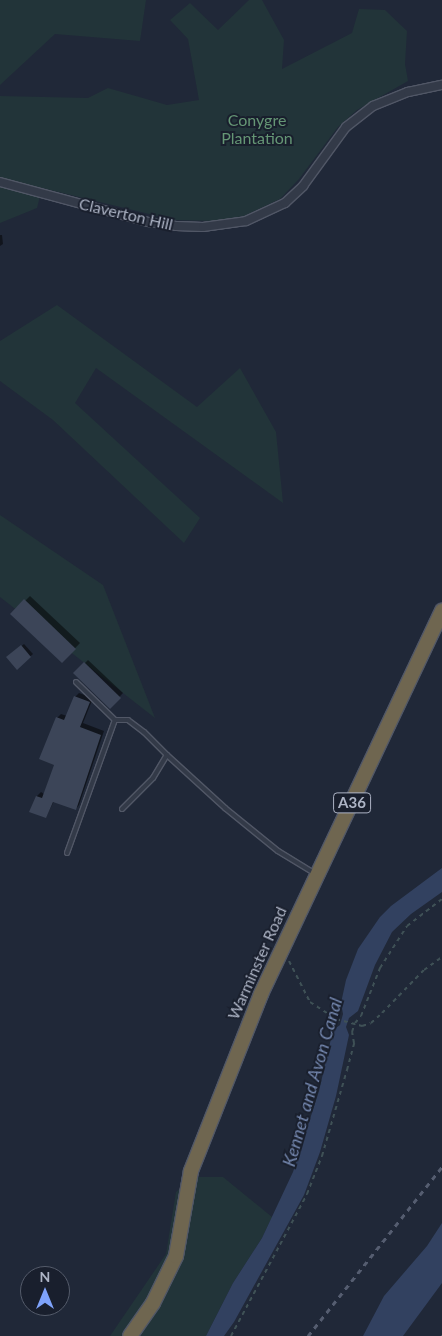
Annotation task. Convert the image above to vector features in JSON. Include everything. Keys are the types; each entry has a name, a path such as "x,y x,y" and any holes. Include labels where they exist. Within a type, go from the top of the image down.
{"highway":[{"name":"Warminster Road","path":"130,1336 153,1303 171,1269 180,1244 188,1188 196,1157 257,1003 316,874 442,611"}],"street":[{"name":"Claverton Hill","path":"0,182 148,222 176,226 228,225 246,221 285,203 303,186 346,127 373,106 408,92 442,85"}],"lane":[{"path":"76,682 115,720 128,720 144,732 225,808 278,851 316,874"},
{"path":"67,853 115,720"},
{"path":"122,809 153,778 167,755"}],"path":[{"path":"231,1336 287,1234 316,1171 354,1043 353,1024 361,1016 380,968 400,935 416,918 442,899"},
{"path":"281,952 294,967 310,1002 336,1019 362,1026 371,1023 424,970 442,957"}],"green space":[{"path":"0,0 146,0 140,41 55,34 0,85"},
{"name":"Conygre Plantation","path":"249,0 262,0 284,40 282,69 352,33 359,9 385,10 407,31 405,64 408,81 357,110 338,127 299,179 280,199 244,216 214,221 174,220 42,188 37,208 0,223 0,96 88,98 108,88 167,105 199,100 188,39 170,20 190,3 218,30"},
{"path":"57,305 197,407 240,368 276,432 283,503 96,368 75,403 200,518 184,543 53,420 0,381 0,341"},
{"path":"0,515 103,585 155,718 0,597"},
{"path":"193,1177 223,1177 272,1217 262,1238 233,1283 206,1336 110,1336 166,1254 176,1192"}],"water":[{"path":"442,868 442,892 411,914 392,932 375,965 358,1011 349,1018 346,1027 349,1035 336,1096 320,1152 304,1195 234,1322 224,1336 206,1336 233,1283 262,1238 293,1172 319,1091 333,1030 340,1025 343,1014 341,1003 346,980 358,949 380,917 391,906"},
{"path":"442,1223 442,1283 403,1336 363,1336 384,1296 427,1246"}],"building":[{"path":"24,599 76,649 62,663 10,614"},
{"path":"21,645 31,657 17,670 6,657"},
{"path":"84,662 121,698 110,709 73,673"},
{"path":"74,696 90,702 80,727 101,735 76,810 53,802 46,818 29,812 36,796 42,798 54,765 39,759 56,717 64,720"}],"railway":[{"path":"308,1336 442,1167"}],"water label":[{"name":"Kennet and Avon Canal","path":"312,1082"}]}
